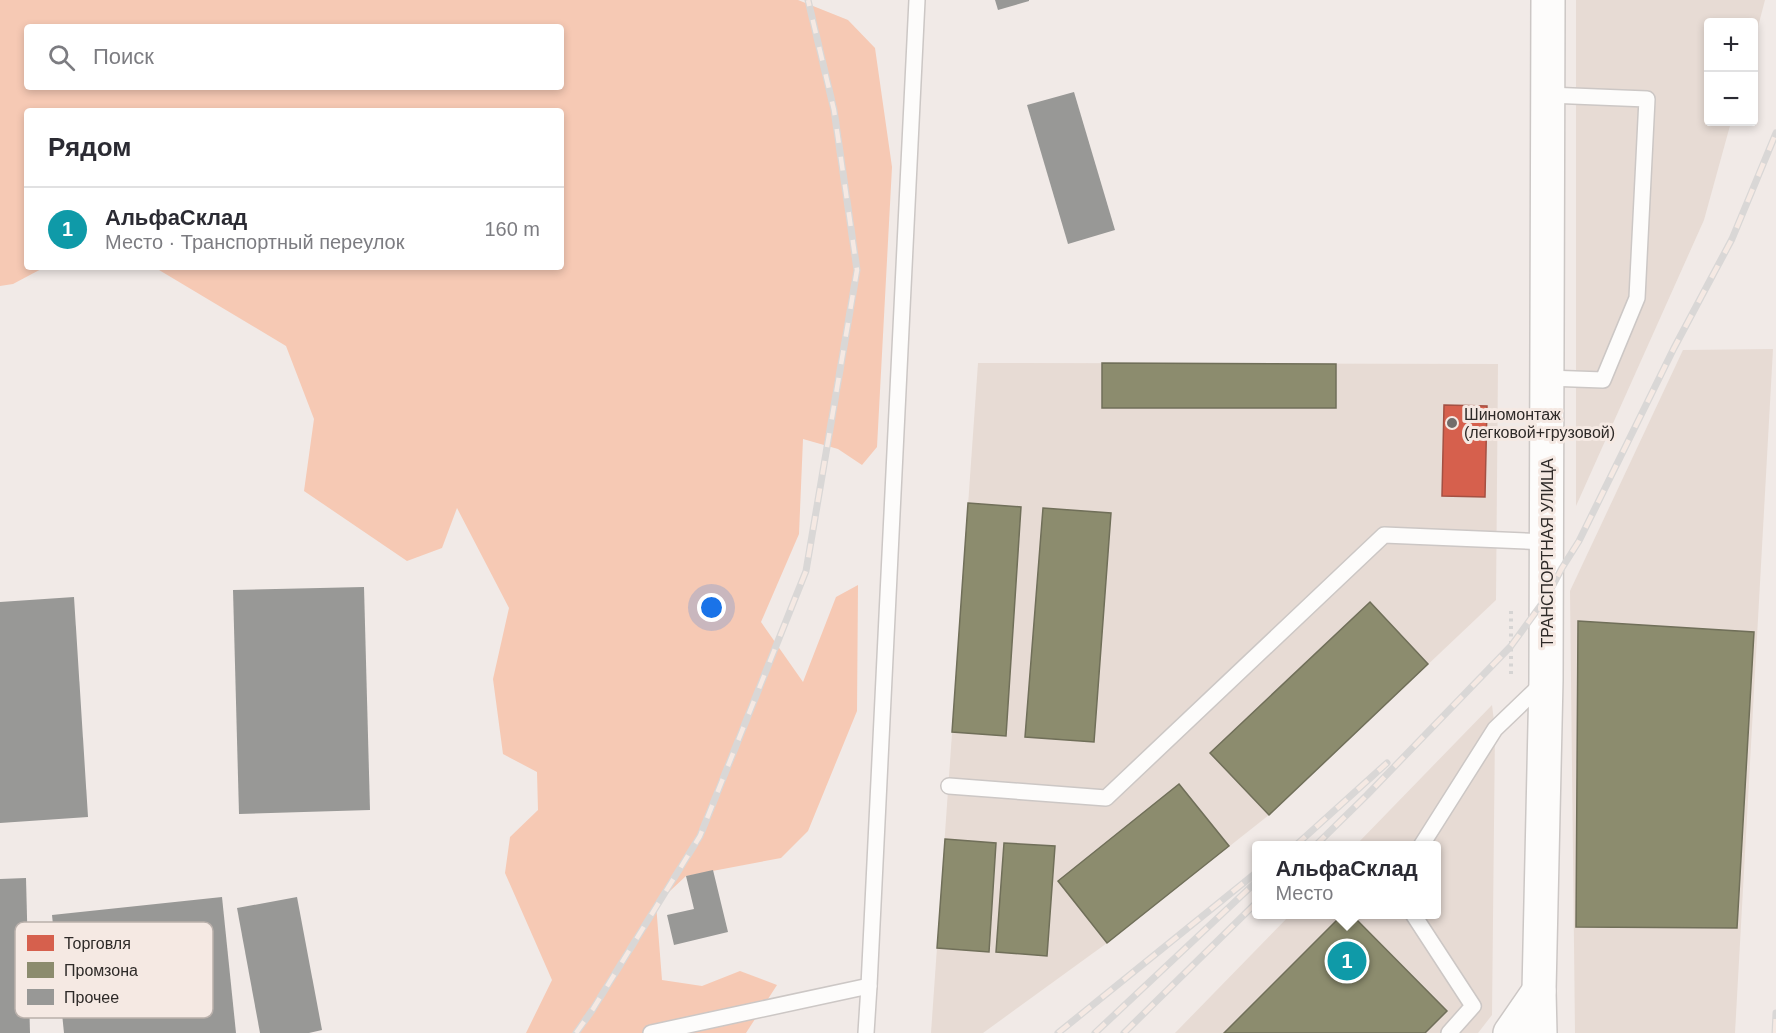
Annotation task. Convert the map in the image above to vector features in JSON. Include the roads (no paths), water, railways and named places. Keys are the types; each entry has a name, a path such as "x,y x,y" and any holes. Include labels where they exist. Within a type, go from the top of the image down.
{"street":[{"name":"ТРАНСПОРТНАЯ УЛИЦА","path":"1540,1033 1546,680 1548,0"},
{"path":"1510,1033 1539,991"}],"lane":[{"path":"866,1033 917,0"},
{"path":"1547,378 1603,380 1637,298 1647,99 1548,95"},
{"path":"949,786 1106,798 1384,535 1547,542"},
{"path":"1424,841 1495,729 1546,680"},
{"path":"1416,919 1473,1006 1449,1033"},
{"path":"651,1033 869,986"}],"railway":[{"path":"576,1033 700,836 806,571 857,270 834,110 808,0"},
{"path":"1320,841 1511,646 1546,598 1579,541 1674,348 1732,239 1776,133"},
{"path":"1301,841 1387,763"},
{"path":"1058,1033 1252,876"},
{"path":"1095,1033 1252,886"},
{"path":"1124,1033 1252,907"},
{"path":"1775,1033 1776,1013"}],"place":[{"name":"Шиномонтаж (легковой+грузовой)","path":"1452,423"},
{"name":"АльфаСклад","path":"1347,961"}]}
